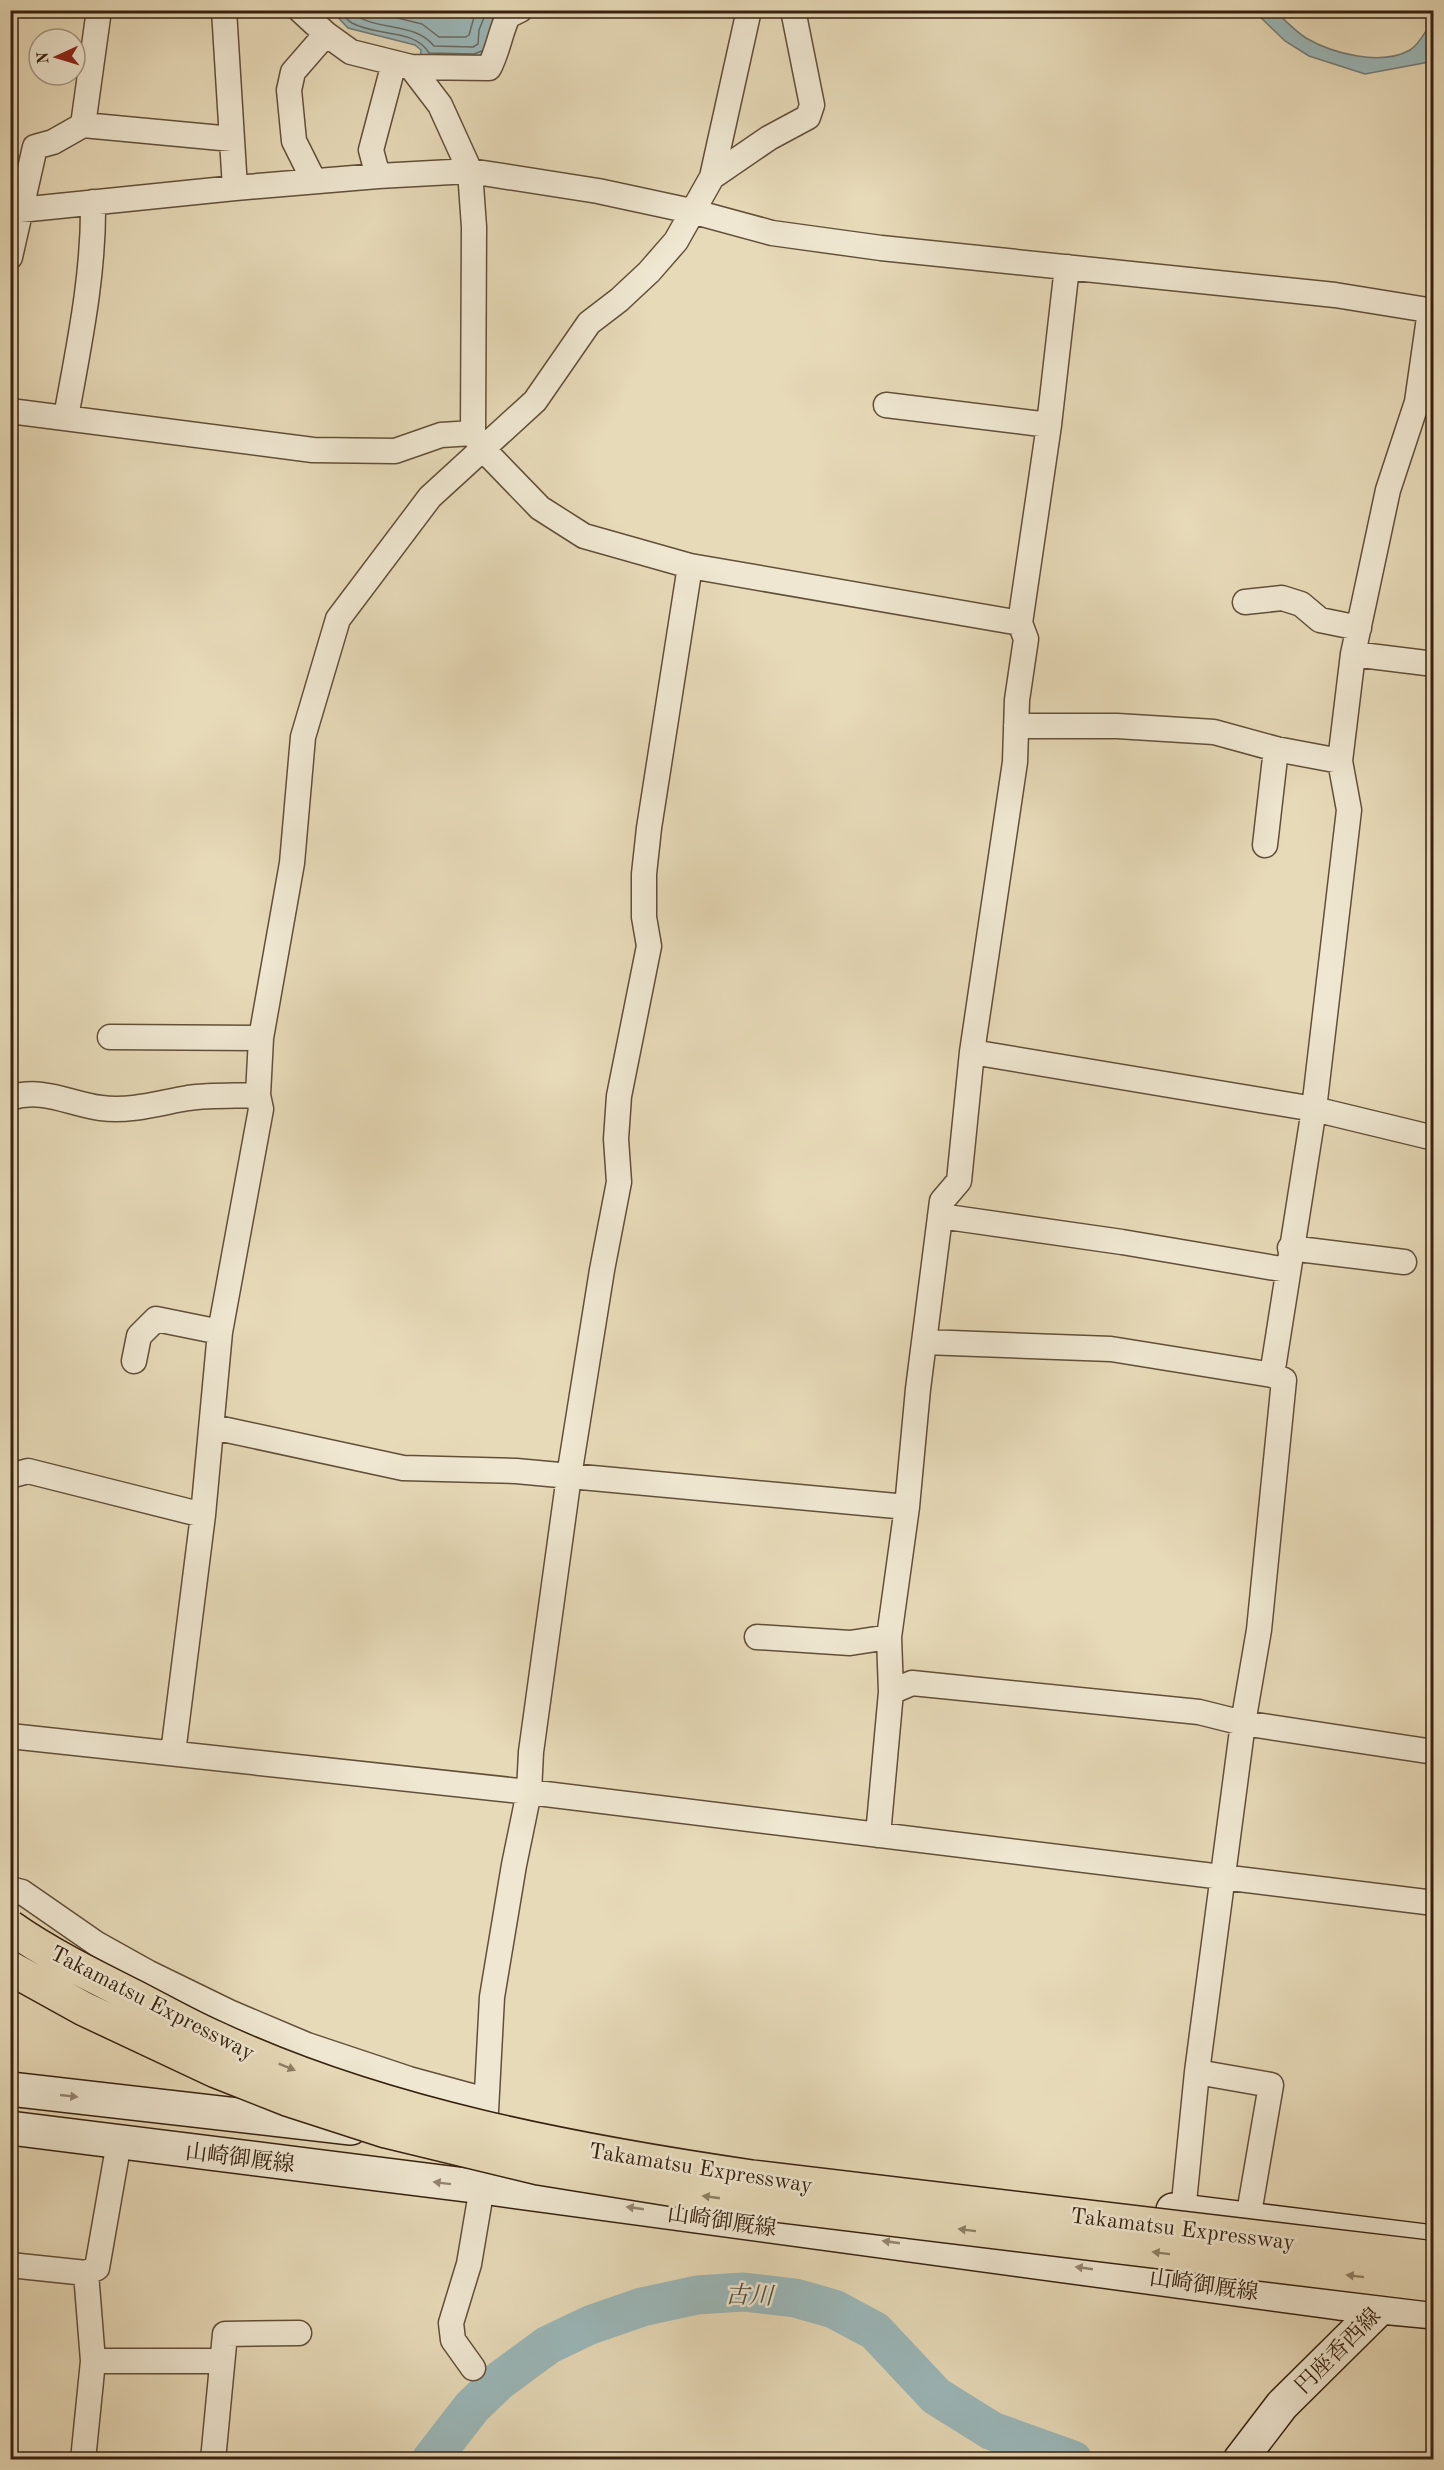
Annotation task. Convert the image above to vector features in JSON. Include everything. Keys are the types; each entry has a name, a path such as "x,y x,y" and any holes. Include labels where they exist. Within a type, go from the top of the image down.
{"highway":[{"name":"Takamatsu Expressway","path":"10,1927 113,1986 218,2040 297,2071 404,2107 545,2142 652,2163 752,2177 1433,2245"},
{"name":"Takamatsu Expressway","path":"10,1968 84,2010 216,2071 287,2099 386,2131 539,2168 750,2202 1434,2285"}],"main road":[{"name":"山崎御厩線","path":"10,2089 484,2145 958,2186 1248,2219 1433,2245"},
{"name":"山崎御厩線","path":"10,2128 482,2187 1339,2303 1434,2312"},
{"name":"円座香西線","path":"1240,2460 1282,2405 1382,2306 1433,2245"}],"street":[{"path":"83,125 99,10"},
{"path":"224,10 235,188"},
{"path":"300,10 326,34 351,52 403,65 489,68 498,52 501,30 508,16 520,10"},
{"path":"173,1753 213,1428 220,1332 261,1109 258,1095 261,1038 292,863 303,737 338,619 430,497 477,441 535,401 589,322 619,300 650,272 676,241 711,177 749,10"},
{"path":"711,177 769,138 808,117 812,105 793,10"},
{"path":"314,181 294,141 289,90 293,72 326,34"},
{"path":"403,65 440,105 470,171 474,227 477,441"},
{"path":"378,176 371,150 403,65"},
{"path":"10,257 15,211 35,147 53,142 83,125 232,139"},
{"path":"15,211 314,181 470,171 598,191 691,211 772,233 881,248 1335,295 1432,311 1417,402 1388,490 1353,654 1340,760 1349,810 1314,1109 1272,1375"},
{"path":"66,417 87,298 93,245 93,202"},
{"path":"878,1835 891,1692 890,1637 907,1507 924,1342 942,1201 958,1181 972,1052 1015,762 1017,700 1026,639 1020,623 1049,425 1067,267"},
{"path":"886,405 1049,425"},
{"path":"10,411 313,450 395,451 441,435 477,441 540,508 584,536 690,567 1020,623"},
{"path":"473,2368 453,2340 451,2323 469,2264 482,2187 493,1987 529,1792 531,1752 569,1476 602,1270 619,1182 616,1139 619,1096 649,946 644,917 644,874 649,828 690,567"},
{"path":"1245,602 1282,598 1301,604 1320,620 1359,628"},
{"path":"1353,654 1434,664"},
{"path":"1016,726 1117,726 1214,732 1276,749 1340,760"},
{"path":"1265,845 1276,749"},
{"path":"111,1037 261,1038"},
{"path":"972,1052 1314,1109 1434,1138"},
{"path":"10,1098 24,1093 62,1097 100,1108 128,1108 190,1098 258,1095"},
{"path":"940,1216 1112,1240 1289,1259 1404,1262"},
{"path":"134,1361 139,1336 156,1319 220,1332"},
{"path":"924,1342 1111,1349 1272,1375 1284,1380 1260,1630 1244,1723 1197,2072 1183,2212"},
{"path":"213,1428 403,1468 516,1471 907,1507"},
{"path":"10,1476 28,1471 203,1515"},
{"path":"757,1637 850,1642 890,1637"},
{"path":"891,1692 912,1683 1199,1712 1244,1723 1434,1752"},
{"path":"10,1736 529,1792 1434,1903"},
{"path":"10,1889 22,1892 108,1950 229,2012 307,2045 409,2079 486,2100"},
{"path":"1197,2072 1271,2085 1248,2219"},
{"path":"10,2265 86,2273 97,2268 119,2142"},
{"path":"83,2460 93,2361 86,2273"},
{"path":"213,2460 225,2334 299,2332"},
{"path":"93,2361 222,2361"}],"water":[{"path":"332,11 506,11 485,57 420,59 421,50 415,45 348,28"},
{"path":"1254,11 1275,11 1298,32 1317,44 1343,53 1372,57 1399,55 1410,50 1433,21 1433,49 1429,62 1365,74 1309,56 1285,41"}],"waterway":[{"name":"古川","path":"431,2460 472,2407 499,2381 548,2345 590,2325 642,2307 697,2295 743,2292 795,2298 834,2309 875,2331 936,2396 992,2431 1073,2460"}]}
